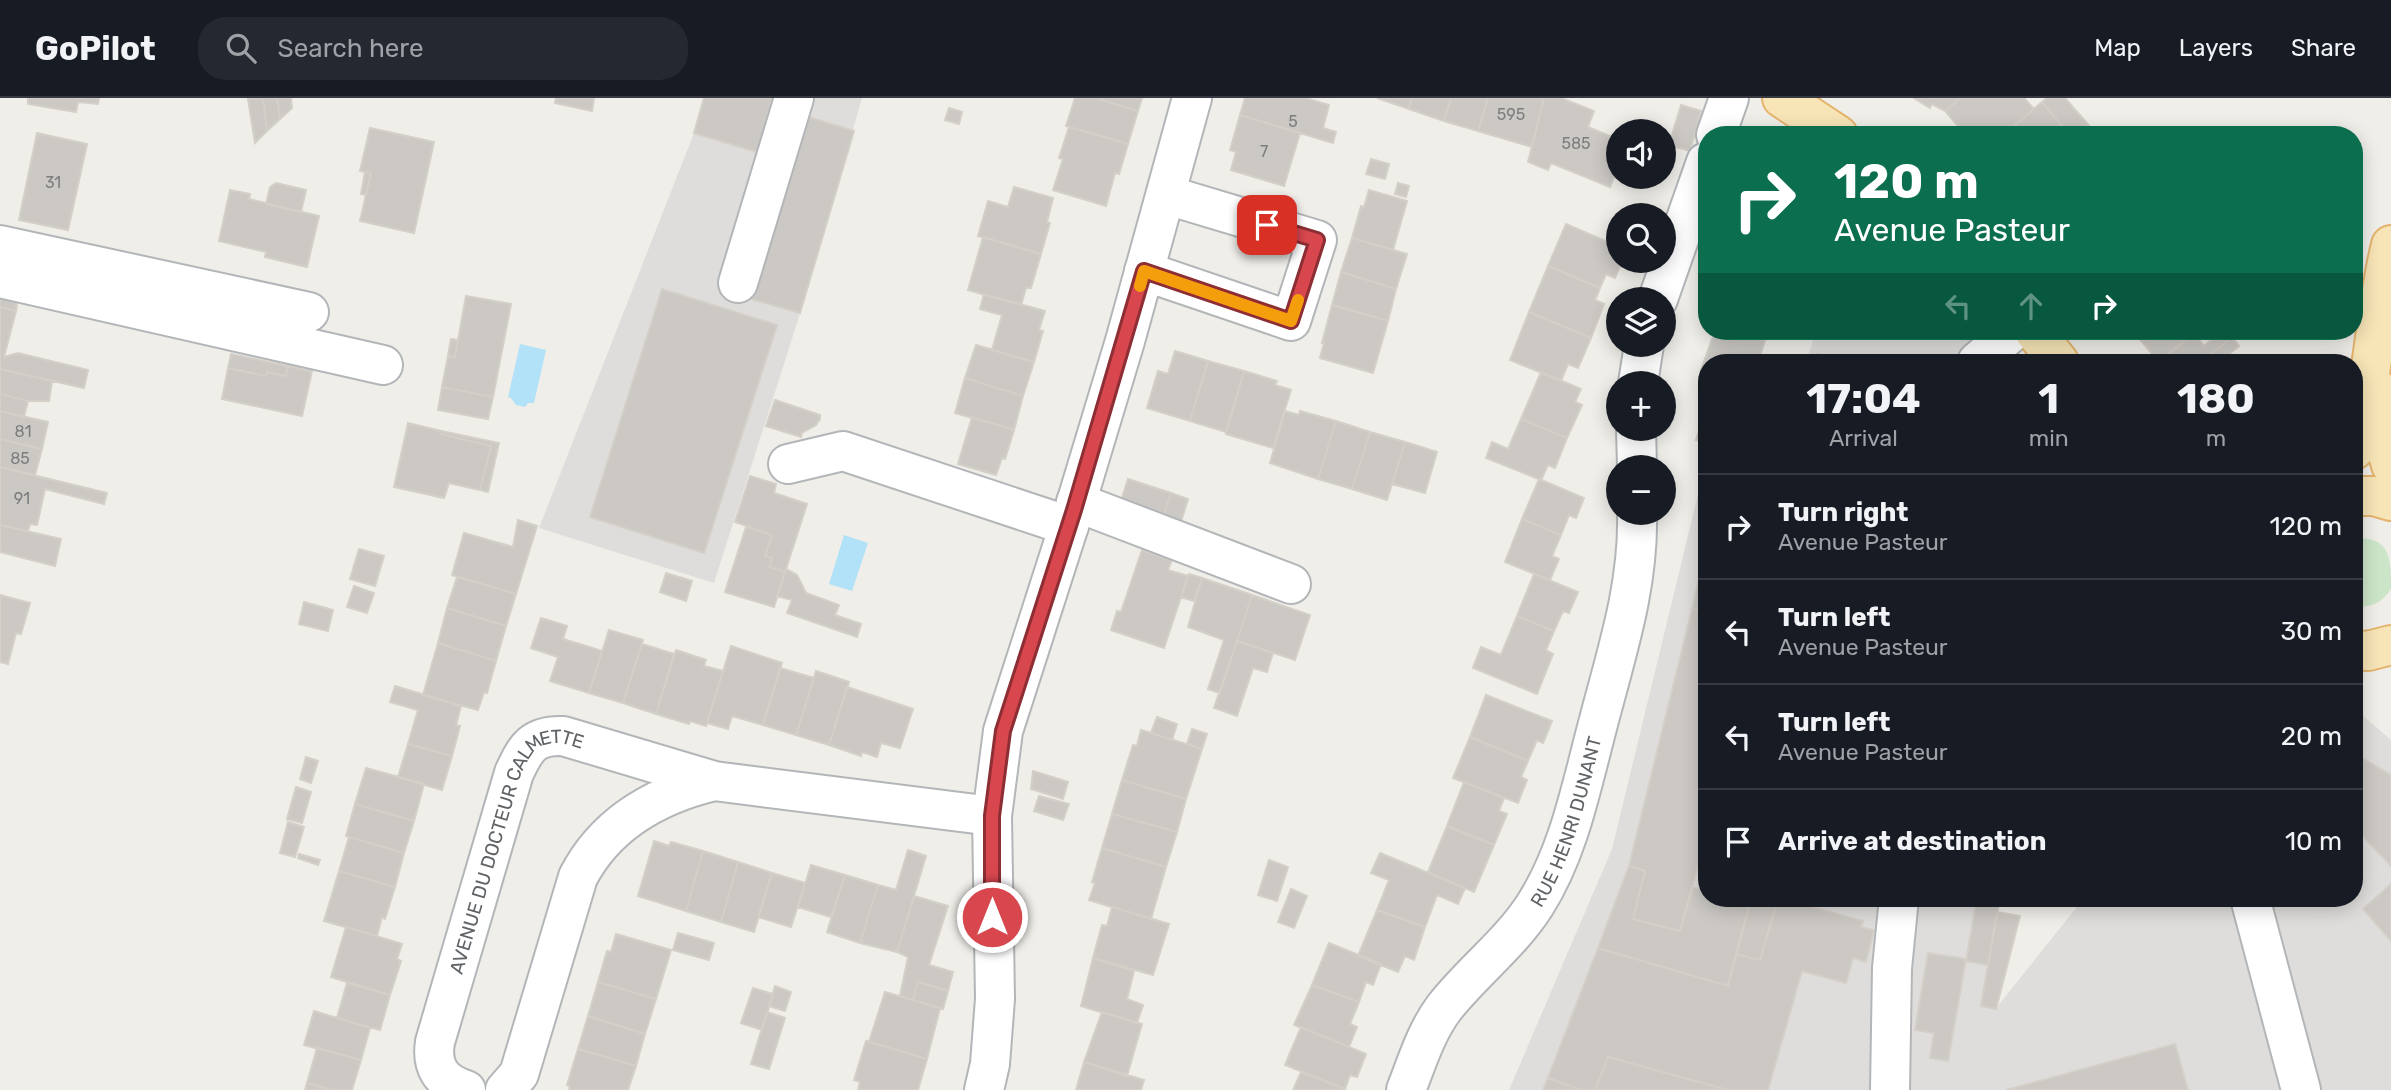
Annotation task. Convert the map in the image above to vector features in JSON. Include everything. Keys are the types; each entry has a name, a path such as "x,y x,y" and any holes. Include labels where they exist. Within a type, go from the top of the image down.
{"main road":[{"path":"1782,98 1824,126"},
{"path":"2363,414 2391,245"},
{"path":"2377,328 2381,414 2384,441 2391,465"},
{"path":"2041,340 2053,354"},
{"path":"2363,496 2391,501"},
{"path":"2367,648 2391,664"}],"street":[{"path":"737,283 794,98"},
{"path":"984,1090 990,1064 995,999 992,816 1003,731 1073,514 1167,195 1192,98"},
{"path":"1719,126 1729,98"},
{"path":"1662,287 1698,185"},
{"path":"1144,271 1291,321 1317,240 1167,195"},
{"path":"0,245 309,312"},
{"path":"0,278 383,365"},
{"path":"1986,354 2003,340"},
{"path":"788,464 843,451 1073,514 1291,584"},
{"name":"RUE HENRI DUNANT","path":"1406,1090 1426,1040 1442,1011 1519,928 1547,885 1559,860 1577,806 1629,604 1636,564 1637,525"},
{"name":"AVENUE DU DOCTEUR CALMETTE","path":"466,1090 453,1086 437,1070 433,1057 435,1042 514,773 522,755 531,744 549,736 563,736 714,781 992,816"},
{"name":"AVENUE DU DOCTEUR CALMETTE","path":"505,1090 519,1074 578,877 586,863 615,829 632,814 668,794 714,781"},
{"path":"1890,1090 1892,968 1898,907"},
{"path":"2252,907 2301,1090"}],"shaded area":[{"path":"772,98 862,98 797,323 714,583 539,528 694,133 756,151"},
{"path":"1813,340 1977,340 1976,354 1809,354"},
{"path":"1698,494 1698,907 1999,907 1998,912 2020,916 1997,1007 2077,907 2363,907 2363,716 2391,740 2391,1090 1509,1090 1612,849"}],"green space":[{"path":"2363,538 2382,545 2386,552 2391,589 2380,601 2365,607"}],"water":[{"path":"520,344 546,350 534,403 528,403 525,407 516,405 508,397"},
{"path":"844,535 868,543 852,591 829,584"}],"building":[{"path":"28,98 99,98 98,104 78,102 76,112 28,104"},
{"path":"263,98 267,131 255,143 248,99"},
{"path":"263,98 277,98 280,119 267,131"},
{"path":"277,98 291,98 292,108 280,119"},
{"path":"556,98 594,98 592,111 555,103"},
{"path":"704,98 772,98 757,152 694,133"},
{"path":"1075,98 1095,98 1138,111 1128,144 1066,126"},
{"path":"1095,98 1142,98 1138,111"},
{"path":"1245,98 1305,98 1329,105 1323,128 1336,132 1333,143 1240,115"},
{"path":"1377,98 1412,98 1409,109"},
{"path":"1412,98 1451,98 1444,121 1409,109"},
{"path":"1451,98 1488,98 1478,131 1444,121"},
{"path":"1488,98 1544,98 1532,147 1478,131"},
{"path":"1544,98 1561,98 1594,111 1588,127 1606,135 1606,185 1551,163 1548,170 1528,162"},
{"path":"1914,98 1961,98 1945,111 1932,104 1930,108"},
{"path":"1961,98 2024,98 2034,109 2014,126 1958,126 1945,111"},
{"path":"2047,98 2065,98 2089,126 2062,126 2042,102"},
{"path":"2042,102 2062,126 2014,126"},
{"path":"1681,105 1701,111 1690,151 1676,147 1676,122"},
{"path":"949,108 962,112 959,124 945,120"},
{"path":"802,115 854,131 800,313 748,298"},
{"path":"1240,115 1300,133 1284,186 1231,170 1236,152 1230,150"},
{"path":"1069,127 1128,144 1119,174 1115,173 1106,206 1053,190"},
{"path":"370,128 434,142 414,233 360,221 371,173 360,171"},
{"path":"37,133 87,144 68,230 19,220"},
{"path":"1371,159 1389,164 1385,179 1366,174"},
{"path":"365,172 371,173 366,195 361,194"},
{"path":"276,183 306,190 301,212 266,204 270,187"},
{"path":"1398,183 1409,186 1406,197 1395,194"},
{"path":"1014,187 1053,198 1047,222 1050,223 1041,254 978,236 988,201 1008,207"},
{"path":"230,190 250,194 249,199 319,216 307,267 265,257 266,252 219,241"},
{"path":"1369,190 1407,201 1393,250 1352,238 1361,206 1364,207"},
{"path":"1566,224 1606,241 1606,273 1617,273 1615,278 1606,274 1600,288 1548,266"},
{"path":"983,237 1041,254 1031,288 1026,288 1021,305 968,290"},
{"path":"1352,238 1407,254 1396,289 1341,272"},
{"path":"1548,266 1600,288 1595,300 1604,304 1591,338 1529,312"},
{"path":"1341,272 1396,289 1388,321 1332,305"},
{"path":"662,289 777,325 704,553 590,517"},
{"path":"0,293 18,296 16,311 0,307"},
{"path":"984,294 1045,311 1039,330 1043,331 1034,362 992,350 1002,315 980,309"},
{"path":"466,296 511,304 493,397 442,387 448,356 455,357"},
{"path":"1332,305 1388,321 1373,373 1320,358"},
{"path":"0,307 16,311 4,357 18,353 88,370 84,388 0,369"},
{"path":"1529,312 1591,338 1578,368 1568,364 1561,381 1510,360"},
{"path":"451,339 458,340 455,357 448,356"},
{"path":"1712,340 1765,340 1761,354 1707,354"},
{"path":"2185,340 2199,340 2204,346 2211,340 2228,340 2212,354 2168,354"},
{"path":"2186,340 2169,354 2152,354 2142,342"},
{"path":"2228,340 2234,340 2239,346 2229,354 2212,354"},
{"path":"976,345 1034,362 1023,396 965,378"},
{"path":"1175,351 1208,361 1190,421 1147,408 1158,371 1168,374"},
{"path":"231,354 288,366 286,376 267,372 266,376 228,368"},
{"path":"1208,361 1244,371 1226,432 1190,421"},
{"path":"288,366 312,371 302,416 222,399 228,368 266,376 267,372 286,376"},
{"path":"0,369 52,381 49,401 28,401 0,394"},
{"path":"1244,371 1277,381 1275,385 1291,390 1273,448 1226,434"},
{"path":"1541,372 1581,389 1575,402 1582,405 1567,438 1521,419"},
{"path":"965,378 1023,396 1014,430 955,413"},
{"path":"442,387 493,397 488,419 438,410"},
{"path":"0,394 28,401 24,417 0,411"},
{"path":"775,400 820,415 820,419 816,425 802,433 801,437 766,426"},
{"path":"0,411 48,422 42,449 0,439"},
{"path":"1285,411 1299,415 1300,411 1336,421 1318,479 1270,463"},
{"path":"972,417 1014,430 1005,459 1002,458 996,475 958,464"},
{"path":"1521,419 1567,438 1555,468 1548,465 1541,480 1486,458 1492,442 1508,449"},
{"path":"1336,421 1370,432 1352,489 1318,479"},
{"path":"408,423 491,446 480,490 449,483 444,498 394,487"},
{"path":"441,431 499,443 488,492 480,490 491,446 440,434"},
{"path":"1370,432 1405,442 1387,500 1352,489"},
{"path":"0,439 42,449 35,475 0,467"},
{"path":"1405,442 1437,452 1425,493 1392,484"},
{"path":"0,467 107,493 104,504 45,489 37,525 30,524 28,531 0,525"},
{"path":"750,476 776,484 774,493 807,504 785,572 769,567 772,558 765,556 772,535 735,522"},
{"path":"1128,479 1171,493 1163,518 1120,504"},
{"path":"1539,479 1584,498 1576,518 1569,515 1561,535 1522,519"},
{"path":"1171,493 1188,499 1180,525 1163,518"},
{"path":"1522,519 1561,535 1552,556 1559,559 1550,580 1505,562"},
{"path":"518,520 537,526 516,594 452,575 464,533 513,547"},
{"path":"0,525 61,539 55,566 0,552"},
{"path":"746,527 772,535 765,556 772,558 769,567 785,572 774,607 725,592"},
{"path":"359,549 384,556 375,586 350,579"},
{"path":"1142,550 1172,560 1168,570 1188,576 1164,648 1111,630 1117,611 1121,612"},
{"path":"786,569 797,575 806,593 839,605 835,615 861,624 857,637 787,613 792,600 777,596"},
{"path":"666,573 692,581 686,601 660,592"},
{"path":"1189,574 1202,578 1194,601 1181,597"},
{"path":"1534,574 1578,592 1569,613 1563,611 1554,631 1517,616"},
{"path":"457,577 516,594 506,626 447,608"},
{"path":"1202,578 1252,595 1220,693 1208,689 1224,640 1188,627"},
{"path":"1698,584 1698,610 1692,609"},
{"path":"354,586 374,593 367,613 347,607"},
{"path":"0,595 30,603 21,634 16,633 8,664 0,662"},
{"path":"1252,595 1310,615 1295,660 1237,641"},
{"path":"304,602 333,610 328,631 299,624"},
{"path":"447,608 506,626 496,661 438,643"},
{"path":"1692,609 1698,610 1698,865 1680,931 1633,919 1645,871 1629,866"},
{"path":"1517,616 1554,631 1546,650 1553,654 1537,694 1473,668 1481,647 1501,655"},
{"path":"541,618 567,626 563,639 602,651 589,693 550,681 558,657 531,648"},
{"path":"609,630 643,640 623,703 589,693"},
{"path":"1237,641 1273,653 1267,672 1253,668 1237,716 1214,708"},
{"path":"438,643 496,661 487,693 484,692 478,710 423,695"},
{"path":"642,644 674,654 656,714 623,703"},
{"path":"731,646 782,663 763,725 732,716 728,729 707,723"},
{"path":"676,650 706,660 704,666 723,671 706,726 656,714"},
{"path":"780,668 814,678 796,735 763,725"},
{"path":"816,671 849,682 829,745 796,735"},
{"path":"395,686 461,706 456,725 460,726 452,756 408,744 418,710 390,702"},
{"path":"847,687 913,709 900,748 881,743 877,757 862,752 861,756 829,745"},
{"path":"1486,695 1552,721 1543,743 1537,740 1528,761 1470,737"},
{"path":"1157,717 1177,724 1172,740 1151,733"},
{"path":"1192,729 1207,734 1202,749 1187,744"},
{"path":"1141,730 1202,749 1186,799 1122,780 1133,745 1137,746"},
{"path":"1470,737 1528,761 1521,777 1527,780 1518,803 1453,778"},
{"path":"408,744 452,756 442,790 398,777"},
{"path":"306,757 318,761 311,783 300,779"},
{"path":"2363,758 2391,775 2391,866 2363,836"},
{"path":"366,768 424,784 414,821 355,804"},
{"path":"1033,771 1068,782 1063,799 1031,789"},
{"path":"1122,780 1186,799 1177,832 1112,814"},
{"path":"1464,782 1504,798 1499,811 1507,814 1494,845 1447,826"},
{"path":"296,787 311,792 302,823 287,819"},
{"path":"1039,796 1069,804 1063,820 1034,811"},
{"path":"355,804 414,821 404,853 346,836"},
{"path":"1112,814 1177,832 1166,867 1102,848"},
{"path":"288,822 304,827 295,857 280,853"},
{"path":"1447,826 1494,845 1474,892 1428,872"},
{"path":"349,837 404,853 395,887 339,871"},
{"path":"654,841 669,846 671,842 703,851 686,911 638,896"},
{"path":"1102,848 1166,867 1151,919 1089,900"},
{"path":"908,850 926,856 897,952 860,943 878,885 896,890"},
{"path":"703,851 738,862 721,922 686,911"},
{"path":"1380,853 1465,888 1458,904 1437,895 1425,927 1377,910 1389,880 1371,873"},
{"path":"299,854 320,860 318,865 298,858"},
{"path":"1269,860 1288,867 1277,901 1258,895"},
{"path":"738,862 772,873 754,932 721,922"},
{"path":"811,865 845,875 831,917 798,907"},
{"path":"1629,866 1645,871 1633,919 1680,931 1693,887 1698,889 1698,907 1749,907 1728,986 1598,948"},
{"path":"339,871 395,887 377,936 324,921"},
{"path":"772,873 805,883 791,927 758,917"},
{"path":"845,875 878,885 860,943 827,932"},
{"path":"2391,884 2391,941 2363,909"},
{"path":"1291,889 1307,896 1294,928 1278,922"},
{"path":"914,896 948,906 929,965 953,972 948,991 918,982 913,1000 900,996 908,957 897,952"},
{"path":"1112,907 1169,924 1153,975 1093,958 1102,925 1107,926"},
{"path":"1749,907 1775,907 1760,960 1736,954"},
{"path":"1775,907 1811,907 1863,921 1861,927 1874,930 1866,962 1853,958 1846,983 1802,971 1768,1090 1728,1090 1608,1057 1595,1090 1582,1090 1548,1078 1598,948 1728,986 1736,954 1760,960"},
{"path":"1975,907 1998,907 1988,965 1966,961"},
{"path":"1377,910 1425,927 1414,960 1405,956 1398,972 1358,956"},
{"path":"1997,912 2020,916 1996,1009 1981,1006"},
{"path":"346,927 402,944 397,959 401,961 390,995 331,977"},
{"path":"678,933 714,943 709,960 673,950"},
{"path":"616,934 671,950 656,999 598,982 607,951 611,952"},
{"path":"1329,943 1381,964 1373,985 1366,982 1359,1002 1312,985"},
{"path":"1928,953 1966,959 1948,1061 1930,1058 1934,1033 1915,1030"},
{"path":"1093,958 1134,971 1127,999 1143,1005 1137,1023 1081,1006"},
{"path":"598,982 656,999 645,1034 588,1016"},
{"path":"918,982 948,991 943,1009 913,1000"},
{"path":"347,983 390,995 380,1030 337,1018"},
{"path":"1312,985 1359,1002 1350,1024 1357,1027 1349,1047 1294,1025"},
{"path":"775,986 791,992 785,1011 769,1006"},
{"path":"753,988 773,994 762,1030 741,1023"},
{"path":"885,992 940,1008 927,1059 869,1042"},
{"path":"314,1011 370,1028 361,1060 304,1045"},
{"path":"767,1012 785,1018 769,1069 751,1064"},
{"path":"1102,1012 1142,1024 1127,1076 1084,1062"},
{"path":"588,1016 645,1034 636,1066 578,1049"},
{"path":"1301,1027 1366,1054 1357,1077 1350,1075 1345,1089 1285,1065"},
{"path":"866,1041 927,1059 918,1090 858,1090 860,1082 854,1080"},
{"path":"2175,1044 2188,1090 2006,1090"},
{"path":"317,1048 361,1060 352,1090 332,1090 307,1083"},
{"path":"578,1049 636,1066 628,1090 569,1090 567,1085"},
{"path":"1608,1057 1728,1090 1595,1090"},
{"path":"1084,1062 1144,1080 1141,1090 1076,1090"},
{"path":"1301,1072 1345,1089 1293,1090"},
{"path":"1548,1078 1582,1090 1543,1090"},
{"path":"307,1083 332,1090 305,1090"}],"slow traffic":[{"path":"1140,286 1144,271 1291,321 1298,300"}],"route":[{"path":"992,917 992,816 1003,731 1074,510 1144,271 1291,321 1317,240 1267,225"}]}
